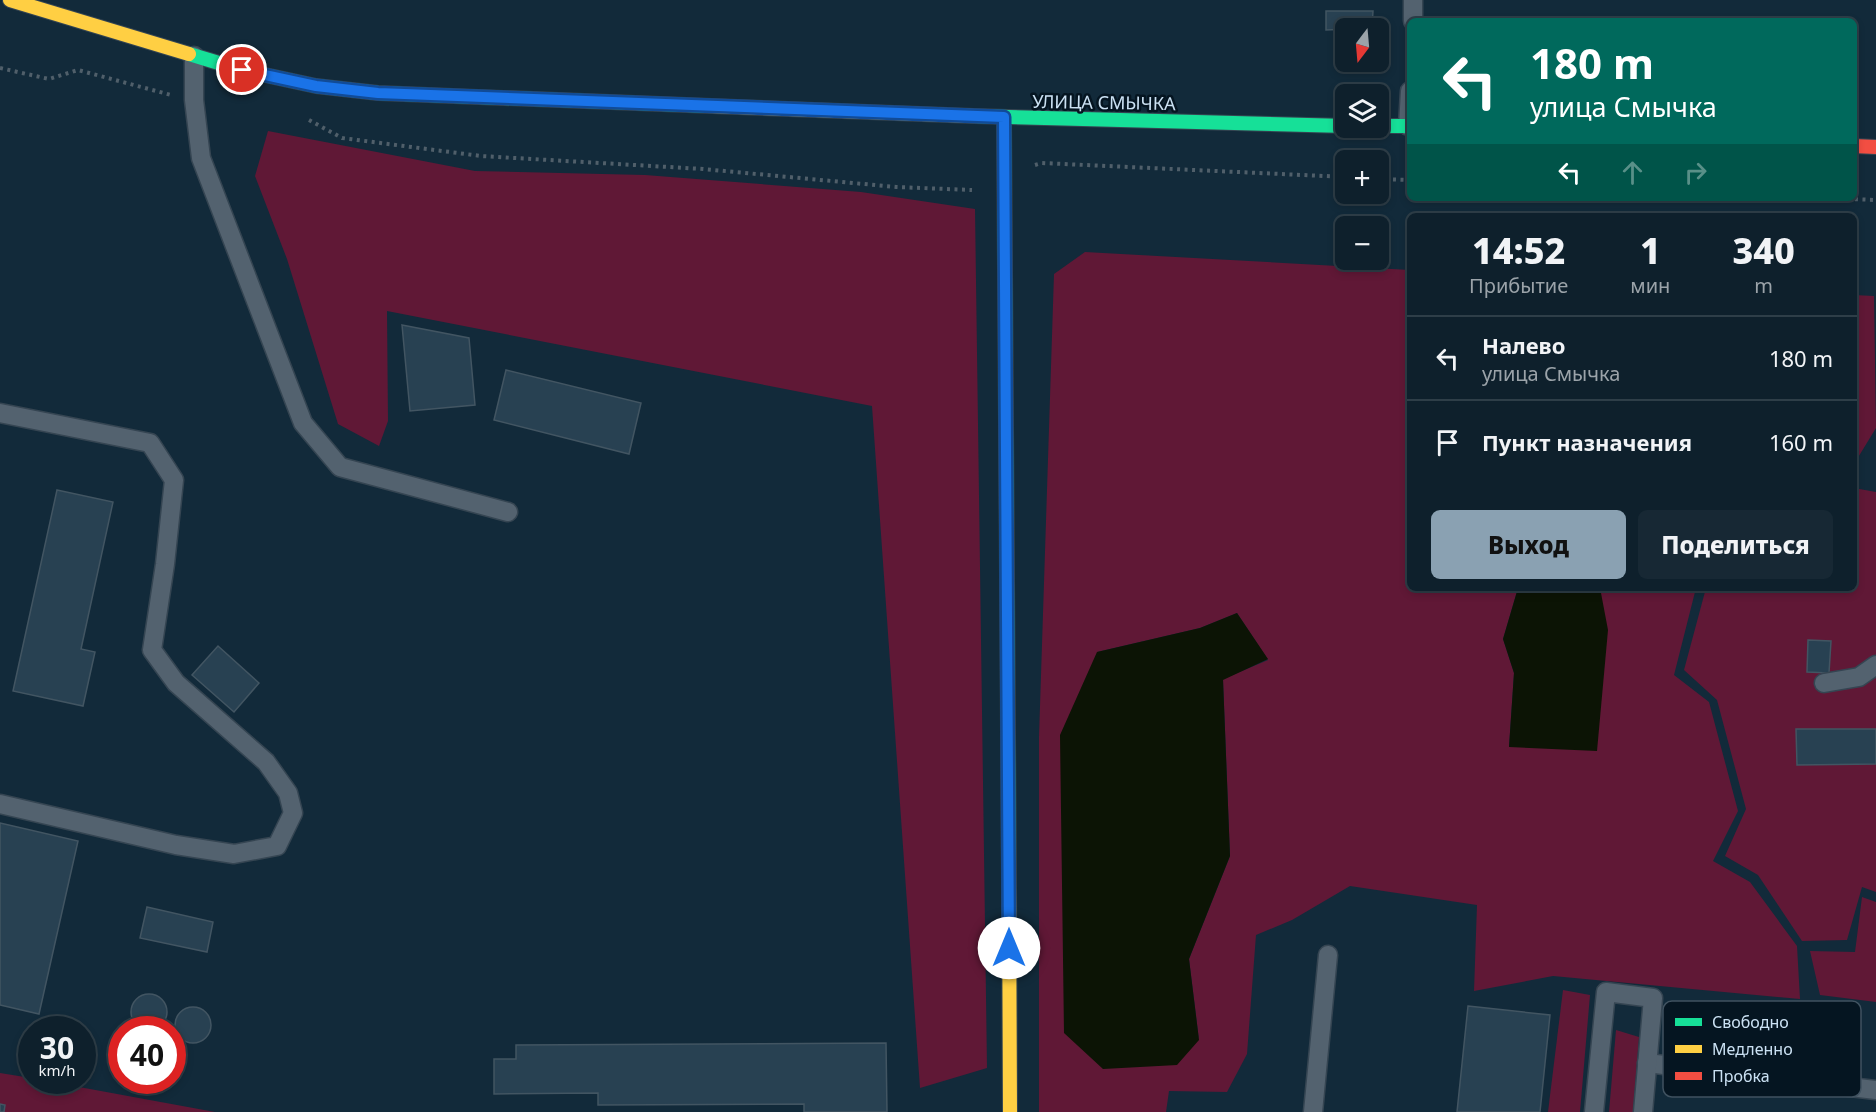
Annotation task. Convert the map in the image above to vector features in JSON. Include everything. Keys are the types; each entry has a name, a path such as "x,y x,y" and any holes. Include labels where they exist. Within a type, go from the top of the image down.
{"street":[{"name":"УЛИЦА СМЫЧКА","path":"10,0 242,70 316,86 378,93 1004,117 1335,126"},
{"path":"1004,117 1010,1112"},
{"path":"1389,126 1407,126"},
{"path":"1857,146 1876,147"}],"lane":[{"path":"1413,0 1413,18"},
{"path":"194,56 194,100 201,158 303,423 340,467 508,512"},
{"path":"0,413 150,443 174,480 165,564 152,650 176,683 266,762 288,793 293,813 277,846 234,854 176,845 0,804"},
{"path":"1824,683 1859,676 1876,665"},
{"path":"1313,1112 1328,955"},
{"path":"1594,1112 1606,992 1653,998 1643,1112"},
{"path":"1647,1063 1663,1065"},
{"path":"1861,1088 1876,1090"}],"path":[{"path":"0,68 49,79 78,70 156,93 194,100"},
{"path":"307,118 342,138 481,156 703,169 896,187 971,190 1004,174 1042,163 1335,176"},
{"path":"1389,179 1407,180"},
{"path":"1857,199 1876,200"}],"shaded area":[{"path":"268,131 475,171 645,175 861,192 975,209 987,1068 920,1088 872,406 387,311 388,421 379,446 338,424 287,259 255,176"},
{"path":"1085,252 1335,266 1335,270 1407,270 1407,591 1517,591 1503,639 1514,673 1509,747 1601,593 1590,591 1695,591 1674,675 1709,702 1738,811 1713,861 1750,882 1797,946 1800,999 1553,976 1474,991 1477,905 1350,886 1292,920 1256,935 1247,1054 1227,1092 1169,1091 1166,1112 1039,1112 1039,737 1054,274","holes":["1237,613 1268,660 1223,679 1230,856 1189,959 1199,1040 1097,652 1200,628"]},
{"path":"1857,295 1874,296 1876,428 1857,459"},
{"path":"1857,489 1876,492 1876,892 1862,887 1847,940 1802,941 1758,875 1725,856 1746,809 1717,700 1684,670 1705,591 1857,591"},
{"path":"1517,591 1601,593 1608,630 1597,751 1509,747 1514,673 1503,639"},
{"path":"1237,613 1268,659 1223,680 1230,856 1189,959 1199,1040 1177,1065 1103,1069 1064,1033 1060,735 1097,652 1200,628"},
{"path":"1862,897 1876,902 1876,1002 1820,995 1810,951 1855,952"},
{"path":"1563,990 1590,995 1580,1112 1548,1112"},
{"path":"1616,1030 1639,1037 1633,1112 1609,1112"},
{"path":"0,1073 18,1076 18,1094 96,1094 96,1090 215,1112 0,1112"}],"building":[{"path":"1326,11 1373,11 1373,18 1335,18 1335,30 1326,30"},
{"path":"402,325 469,338 475,405 410,411"},
{"path":"506,370 641,403 629,454 494,420"},
{"path":"57,490 113,502 81,649 95,652 83,706 13,691"},
{"path":"1808,640 1831,641 1829,673 1807,672"},
{"path":"218,646 259,683 234,712 192,675"},
{"path":"1796,729 1876,729 1876,764 1797,765"},
{"path":"0,823 78,841 39,1014 0,1005"},
{"path":"147,907 213,922 207,952 140,938"},
{"path":"142,995 156,995 166,1005 166,1016 132,1016 132,1005"},
{"path":"1468,1006 1550,1015 1540,1112 1457,1112"},
{"path":"186,1008 200,1008 210,1018 210,1032 206,1038 200,1042 186,1042 186,1016 177,1016 180,1012"},
{"path":"886,1043 887,1112 804,1112 804,1104 598,1105 598,1093 494,1094 494,1059 516,1059 516,1045"},
{"path":"0,1104 5,1105 4,1112 0,1112"}],"traffic: fast":[{"path":"189,54 242,70 316,86 378,93 712,106"},
{"path":"974,116 1335,126"},
{"path":"1004,117 1009,885"},
{"path":"1389,126 1407,126"}],"traffic: slow":[{"path":"10,0 189,54"},
{"path":"712,106 974,116"},
{"path":"1009,885 1010,1112"}],"traffic: jam":[{"path":"1857,146 1876,147"}],"route":[{"path":"242,70 316,86 378,93 1004,117 1009,948"}]}
